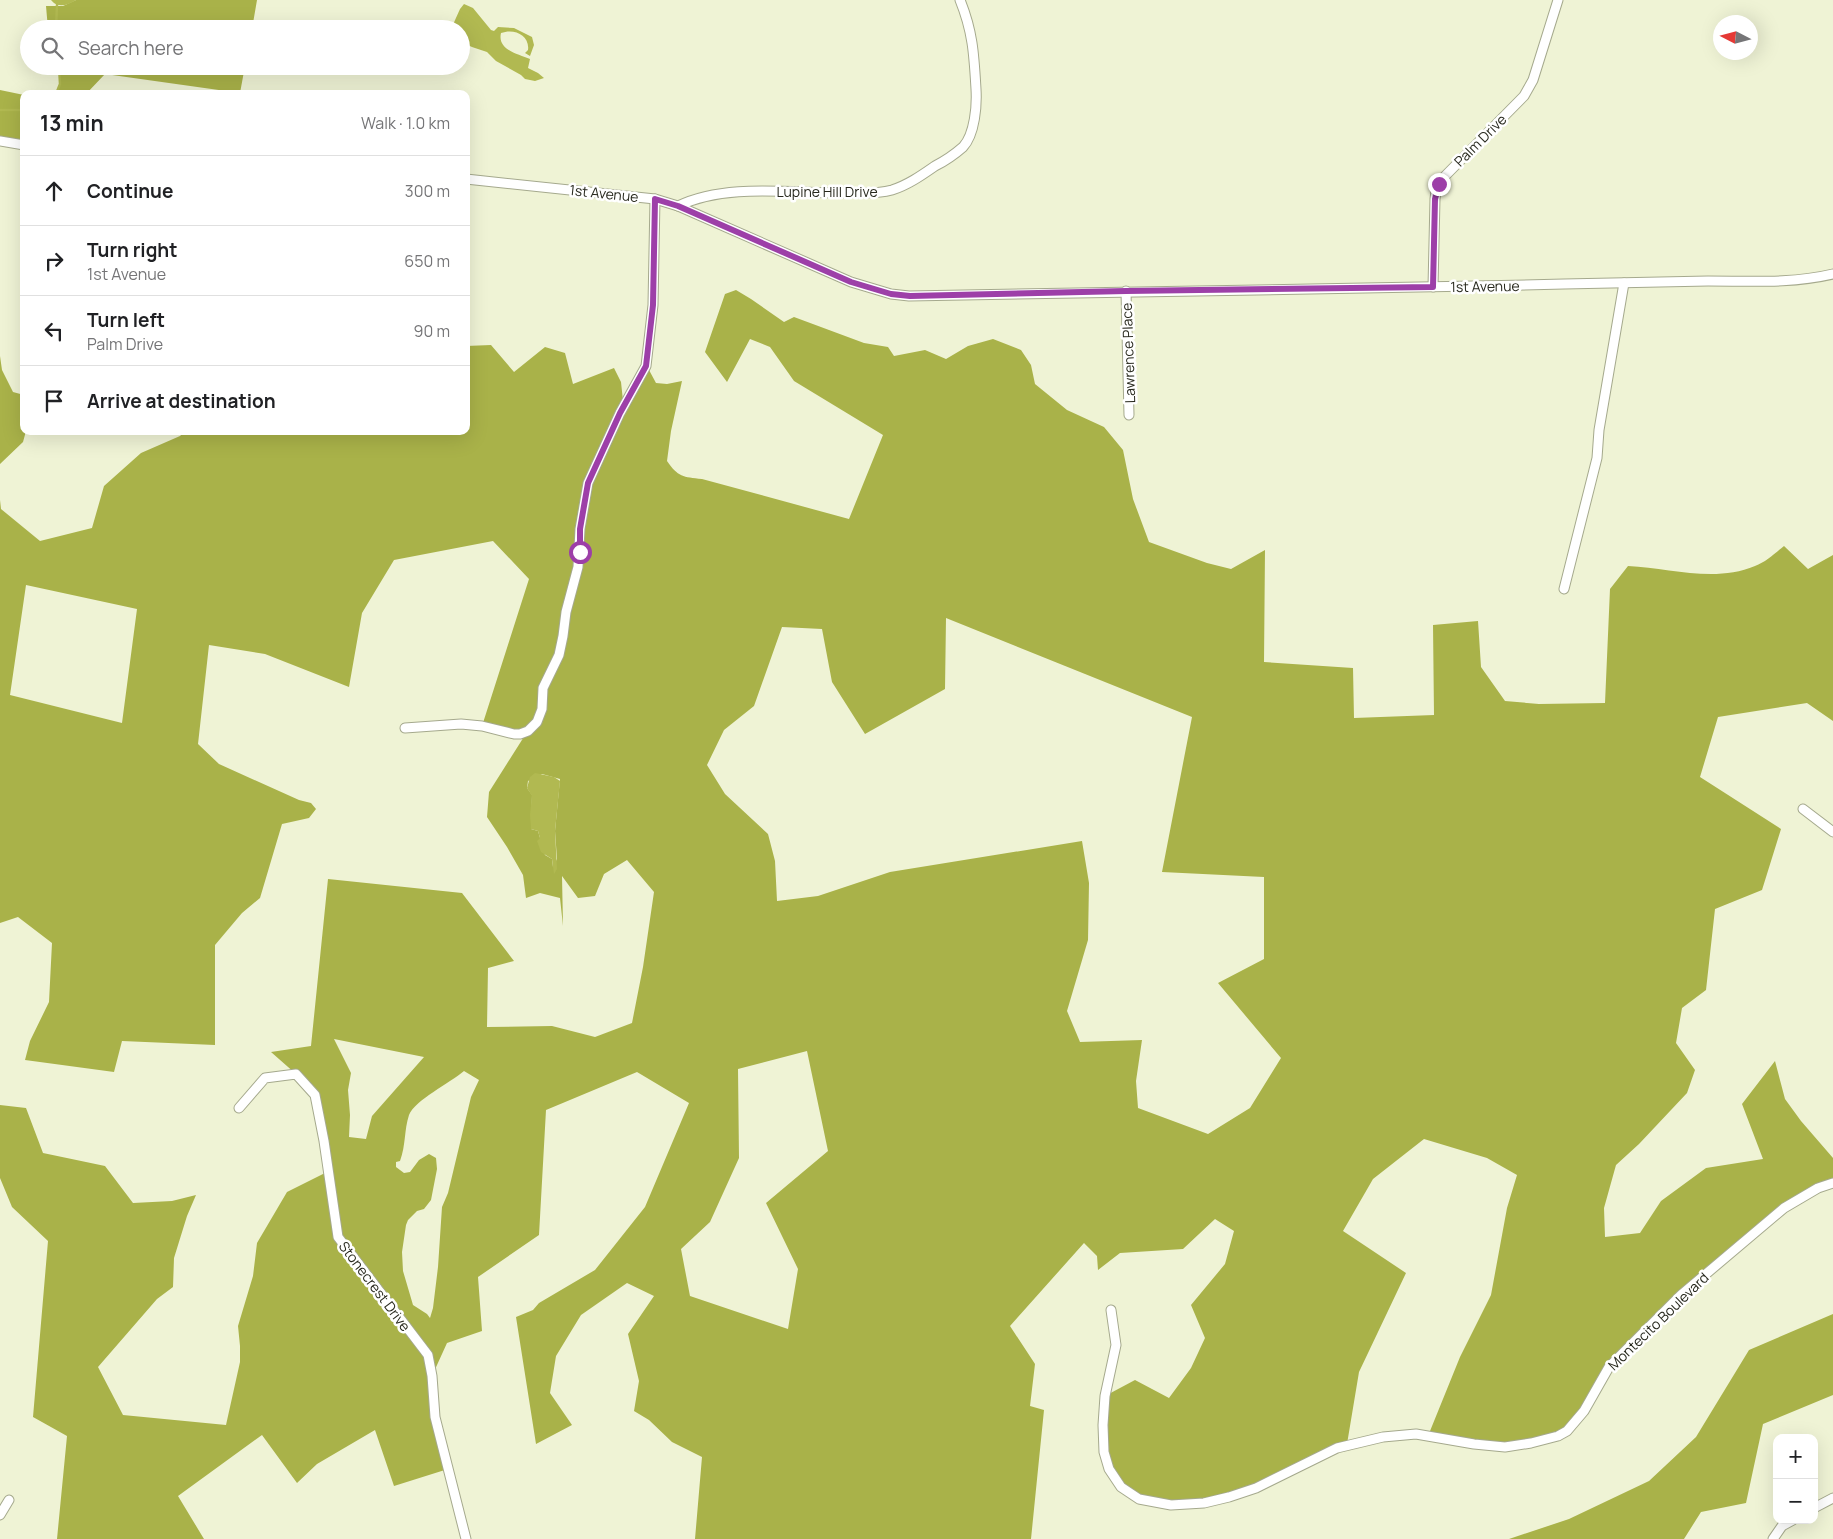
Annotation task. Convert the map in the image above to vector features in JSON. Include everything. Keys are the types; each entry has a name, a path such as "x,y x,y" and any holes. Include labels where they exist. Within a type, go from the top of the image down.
{"street":[{"name":"Lupine Hill Drive","path":"678,206 691,200 711,195 745,192 819,194 884,191 907,183 950,157 964,146 970,136 977,102 973,42 960,0"},
{"name":"Palm Drive","path":"1433,287 1436,191 1445,176 1524,96 1533,80 1558,0"},
{"path":"0,142 20,144"},
{"name":"1st Avenue","path":"470,179 655,199 678,206 851,282 891,294 910,296 1126,291 1778,282 1811,279 1833,274"},
{"path":"405,728 461,724 520,734 528,731 537,722 542,709 543,688 558,655 566,612 578,567 580,529 588,483 620,413 646,366 653,305 655,199"},
{"path":"1564,589 1597,458 1599,430 1624,283"},
{"name":"Lawrence Place","path":"1126,291 1129,415"},
{"path":"1803,809 1833,832"},
{"name":"Stonecrest Drive","path":"239,1108 265,1078 296,1074 315,1095 324,1141 338,1237 428,1355 432,1376 435,1417 466,1539"},
{"name":"Montecito Boulevard","path":"1111,1310 1116,1345 1105,1396 1102,1425 1104,1452 1109,1469 1121,1487 1139,1499 1171,1505 1204,1503 1244,1493 1337,1448 1383,1437 1416,1434 1474,1444 1505,1447 1532,1444 1558,1436 1567,1431 1584,1411 1609,1367 1681,1296 1784,1208 1818,1188 1833,1183"},
{"path":"1818,1506 1833,1498"},
{"path":"0,1515 9,1500"},
{"path":"1773,1539 1782,1526 1786,1524"}],"shaded area":[{"path":"51,0 76,0 66,5 60,5"},
{"path":"76,0 257,0 254,20 47,20 46,6 63,6"},
{"path":"464,4 473,8 491,30 494,31 498,27 514,28 532,37 534,45 530,56 525,53 528,50 528,45 524,37 511,31 501,33 502,44 514,53 530,59 528,68 544,78 535,81 525,79 496,61 487,52 470,46 470,20 455,20"},
{"path":"60,75 104,75 90,90 58,90 60,84"},
{"path":"112,75 243,75 241,90 219,90"},
{"path":"0,90 20,94 20,144 0,141"},
{"path":"736,290 784,322 794,317 864,343 888,347 894,356 925,350 946,359 968,346 993,339 1021,350 1031,365 1035,384 1067,410 1104,427 1123,450 1133,499 1149,542 1207,563 1231,569 1265,550 1264,662 1353,668 1354,718 1434,715 1433,625 1478,621 1481,667 1505,701 1539,704 1605,703 1610,589 1628,566 1708,574 1740,571 1759,564 1784,546 1808,569 1833,555 1833,721 1807,703 1718,717 1700,777 1781,829 1762,890 1715,909 1706,990 1682,1008 1676,1043 1695,1070 1687,1093 1639,1144 1616,1165 1604,1208 1605,1237 1640,1233 1661,1201 1706,1168 1763,1159 1742,1104 1775,1061 1785,1099 1833,1158 1833,1183 1800,1197 1681,1295 1609,1367 1567,1431 1505,1447 1428,1436 1460,1357 1491,1295 1507,1208 1517,1175 1487,1158 1424,1139 1373,1179 1343,1231 1406,1273 1359,1372 1347,1444 1256,1488 1204,1503 1139,1499 1109,1469 1105,1396 1135,1380 1169,1398 1191,1368 1205,1338 1191,1305 1225,1264 1234,1231 1215,1219 1183,1249 1120,1253 1098,1270 1097,1256 1084,1243 1010,1326 1035,1364 1030,1406 1044,1410 1031,1539 695,1539 702,1457 672,1442 649,1420 634,1411 639,1381 628,1334 654,1296 627,1283 581,1315 556,1356 550,1393 572,1425 536,1444 516,1317 533,1310 539,1303 595,1270 645,1207 689,1103 637,1072 546,1110 539,1235 478,1277 482,1331 447,1343 432,1376 448,1469 394,1486 375,1430 317,1464 297,1483 262,1435 178,1496 204,1539 57,1539 67,1436 33,1417 48,1241 12,1207 0,1178 0,1105 26,1108 43,1153 105,1166 133,1203 172,1201 196,1195 187,1216 174,1258 173,1287 157,1299 98,1367 123,1415 226,1425 240,1362 238,1326 253,1276 257,1243 287,1192 329,1171 315,1095 296,1074 271,1052 311,1046 328,879 462,893 514,961 488,968 487,1027 552,1026 595,1037 632,1023 643,967 654,892 627,860 604,874 595,896 578,898 562,876 563,926 560,898 540,893 526,898 523,875 487,817 489,792 527,732 482,726 529,579 493,541 394,560 362,613 349,687 265,654 209,645 198,744 219,764 299,800 311,803 316,809 309,818 282,824 260,898 242,913 215,945 215,1045 122,1041 114,1072 25,1060 30,1041 49,1002 52,943 18,917 0,923 0,500 1,509 40,541 92,528 104,486 141,453 181,435 470,435 470,346 491,345 514,372 545,347 565,353 573,384 614,368 621,382 624,410 649,370 656,383 667,384 682,381 671,431 667,461 674,470 685,477 702,479 849,519 883,435 794,381 770,347 750,339 727,382 705,352 725,294","holes":["26,585 137,609 122,723 10,695","946,618 1192,717 1162,872 1264,877 1264,959 1218,983 1281,1058 1250,1108 1208,1134 1138,1108 1136,1081 1142,1040 1080,1042 1067,1011 1088,940 1089,883 1082,841 890,872 818,896 777,901 775,861 768,834 725,794 707,765 724,730 754,706 782,627 822,629 832,682 865,734 945,689","542,774 560,779 555,831 557,859 553,867 552,859 545,855 538,831 531,829 532,795 527,788 528,781","334,1039 424,1057 372,1116 366,1139 349,1137 348,1090 351,1073","807,1051 828,1151 766,1203 798,1269 788,1329 690,1296 681,1249 710,1222 739,1158 738,1069","464,1071 479,1080 471,1097 448,1193 442,1207 438,1267 430,1318 413,1305 403,1271 402,1252 408,1220 417,1211 424,1209 431,1200 437,1169 436,1158 429,1154 419,1160 410,1172 404,1173 396,1167 396,1162 400,1161 402,1155 407,1121 413,1109 418,1103"]},
{"path":"0,356 2,370 13,392 20,394 20,435 25,435 23,442 0,464"},
{"path":"535,773 554,777 560,781 555,831 557,869 554,874 552,859 541,852 537,841 540,838 538,831 531,829 532,796 527,788 530,777"},
{"path":"1833,1314 1833,1395 1763,1424 1746,1503 1701,1512 1684,1539 1509,1539 1569,1519 1649,1481 1696,1437 1749,1350"}],"waterway":[{"path":"56,20 57,5"},
{"path":"58,90 60,84 60,75"},
{"path":"0,110 20,110"}],"route":[{"path":"580,552 580,529 588,483 620,413 646,366 653,305 655,199 678,206 782,250 851,282 891,294 910,296 1126,291 1281,290 1433,287 1435,199 1439,184"}]}
